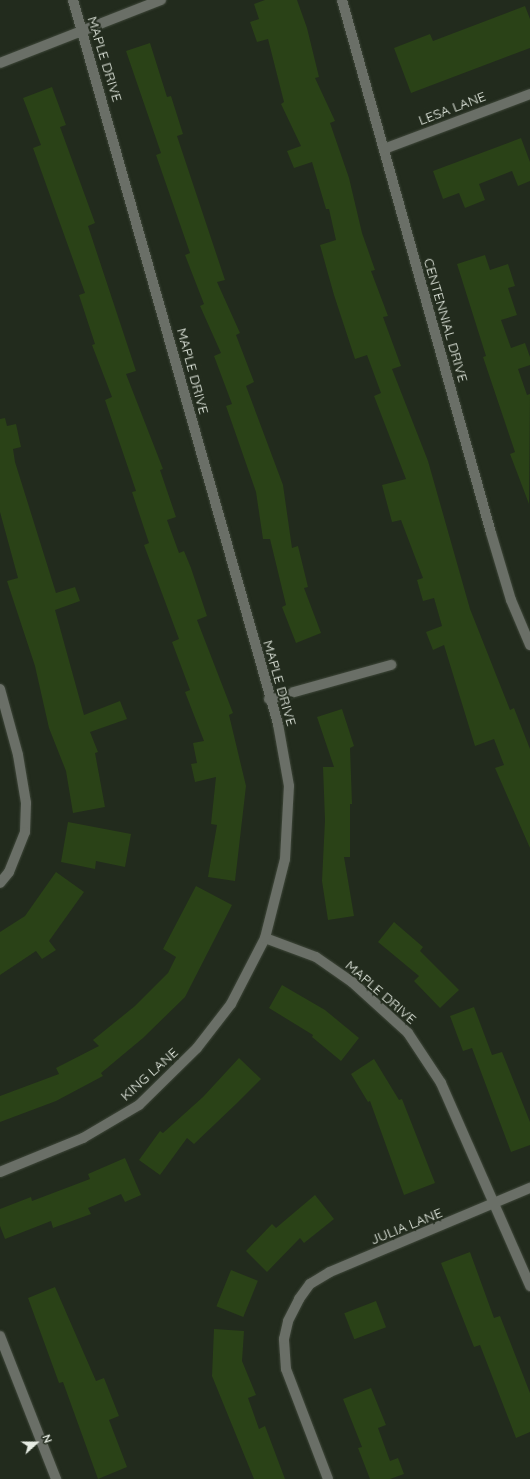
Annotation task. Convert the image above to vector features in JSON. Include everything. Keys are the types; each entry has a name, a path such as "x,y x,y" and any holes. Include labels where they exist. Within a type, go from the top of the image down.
{"street":[{"name":"MAPLE DRIVE","path":"73,0 269,700 278,724 289,786 285,859 265,938 316,957 352,982 408,1033 441,1083 530,1286"},
{"path":"0,63 162,0"},
{"name":"CENTENNIAL DRIVE","path":"342,0 491,533 511,600 530,645"},
{"name":"LESA LANE","path":"384,149 530,94"},
{"path":"269,700 391,665"},
{"path":"0,689 18,755 26,803 25,832 9,872 0,883"},
{"name":"KING LANE","path":"0,1172 83,1138 139,1105 197,1048 231,1004 265,938"},
{"name":"JULIA LANE","path":"328,1479 286,1369 284,1339 288,1321 299,1299 310,1284 330,1272 530,1188"},
{"path":"0,1336 56,1479"}],"building":[{"path":"265,0 297,0 307,28 319,77 315,78 335,121 330,123 349,178 362,233 375,270 371,271 388,316 383,317 401,366 392,369 428,461 470,609 510,710 514,708 530,749 530,848 495,768 504,765 494,739 475,746 444,645 433,650 426,632 442,626 434,598 423,601 417,580 423,578 401,520 392,522 382,485 406,479 374,396 381,393 367,355 355,359 334,295 320,245 336,240 329,209 326,209 312,162 294,168 287,151 301,146 281,104 284,102 268,39 257,42 250,22 259,19 254,4"},
{"path":"525,6 530,19 530,48 411,93 394,48 430,34 433,41"},
{"path":"150,43 167,97 171,96 183,134 177,136 225,280 217,282 240,333 236,335 254,382 246,386 283,485 292,548 298,546 308,587 304,588 321,633 296,643 282,607 286,605 270,539 263,539 256,492 226,406 232,404 214,356 221,353 200,306 204,304 185,255 190,253 156,155 161,153 126,51"},
{"path":"52,87 66,125 60,127 95,223 88,226 136,371 126,374 163,469 160,470 176,517 167,520 179,553 184,551 191,568 207,616 197,620 233,713 229,715 246,786 235,881 208,877 217,825 211,824 216,777 195,782 191,764 197,763 193,743 204,741 185,692 190,690 172,642 179,639 144,545 149,543 132,492 136,491 105,400 112,397 92,345 95,344 79,295 85,293 33,148 41,145 23,98"},
{"path":"521,138 530,162 530,181 518,186 512,171 479,184 485,200 465,208 459,193 443,199 433,171"},
{"path":"485,255 490,270 508,264 515,286 508,288 517,315 501,320 511,348 525,343 530,357 530,365 518,369 527,395 530,394 529,504 510,454 515,452 483,357 486,356 457,264"},
{"path":"5,418 7,426 16,424 21,447 13,449 15,462 56,593 75,587 80,601 55,610 84,715 120,701 127,719 90,732 98,752 95,753 105,807 73,813 66,771 49,728 35,666 7,581 18,578 0,512 0,419"},
{"path":"342,709 354,746 350,748 352,804 350,804 350,857 344,857 354,916 328,920 322,881 325,820 323,767 334,767 317,717"},
{"path":"68,822 131,834 125,867 96,861 95,869 61,862"},
{"path":"56,872 84,892 49,941 56,950 42,959 36,951 0,975 0,932 25,916"},
{"path":"196,886 232,905 185,997 143,1038 101,1073 103,1076 56,1101 0,1122 0,1096 59,1074 56,1068 99,1046 93,1040 135,1006 168,973 176,957 163,949"},
{"path":"394,922 423,947 420,951 459,990 440,1008 414,981 419,976 378,942"},
{"path":"282,985 325,1010 359,1038 341,1061 312,1037 313,1035 269,1008"},
{"path":"474,1007 492,1055 502,1052 530,1122 530,1145 511,1152 472,1048 463,1051 450,1016"},
{"path":"239,1058 261,1079 194,1144 187,1138 160,1175 139,1160 160,1131 163,1133 203,1097"},
{"path":"374,1059 399,1100 402,1099 435,1183 404,1195 370,1101 368,1102 351,1074"},
{"path":"125,1158 141,1195 125,1202 121,1194 88,1208 91,1214 53,1228 51,1221 5,1239 0,1226 0,1209 31,1197 32,1201 90,1179 88,1174"},
{"path":"315,1195 334,1219 304,1243 300,1238 267,1272 246,1251 272,1224 276,1228"},
{"path":"470,1252 494,1318 500,1316 530,1393 530,1432 516,1438 480,1345 474,1347 441,1263"},
{"path":"231,1270 258,1281 243,1317 216,1306"},
{"path":"55,1287 96,1381 104,1378 119,1416 109,1420 127,1467 98,1479 63,1382 59,1383 28,1298"},
{"path":"376,1301 386,1327 354,1339 344,1313"},
{"path":"214,1329 244,1331 242,1361 256,1395 248,1398 259,1429 265,1426 285,1479 254,1479 212,1376"},
{"path":"371,1388 386,1425 378,1428 390,1461 398,1458 404,1474 390,1479 370,1479 358,1448 362,1447 343,1399"}]}
